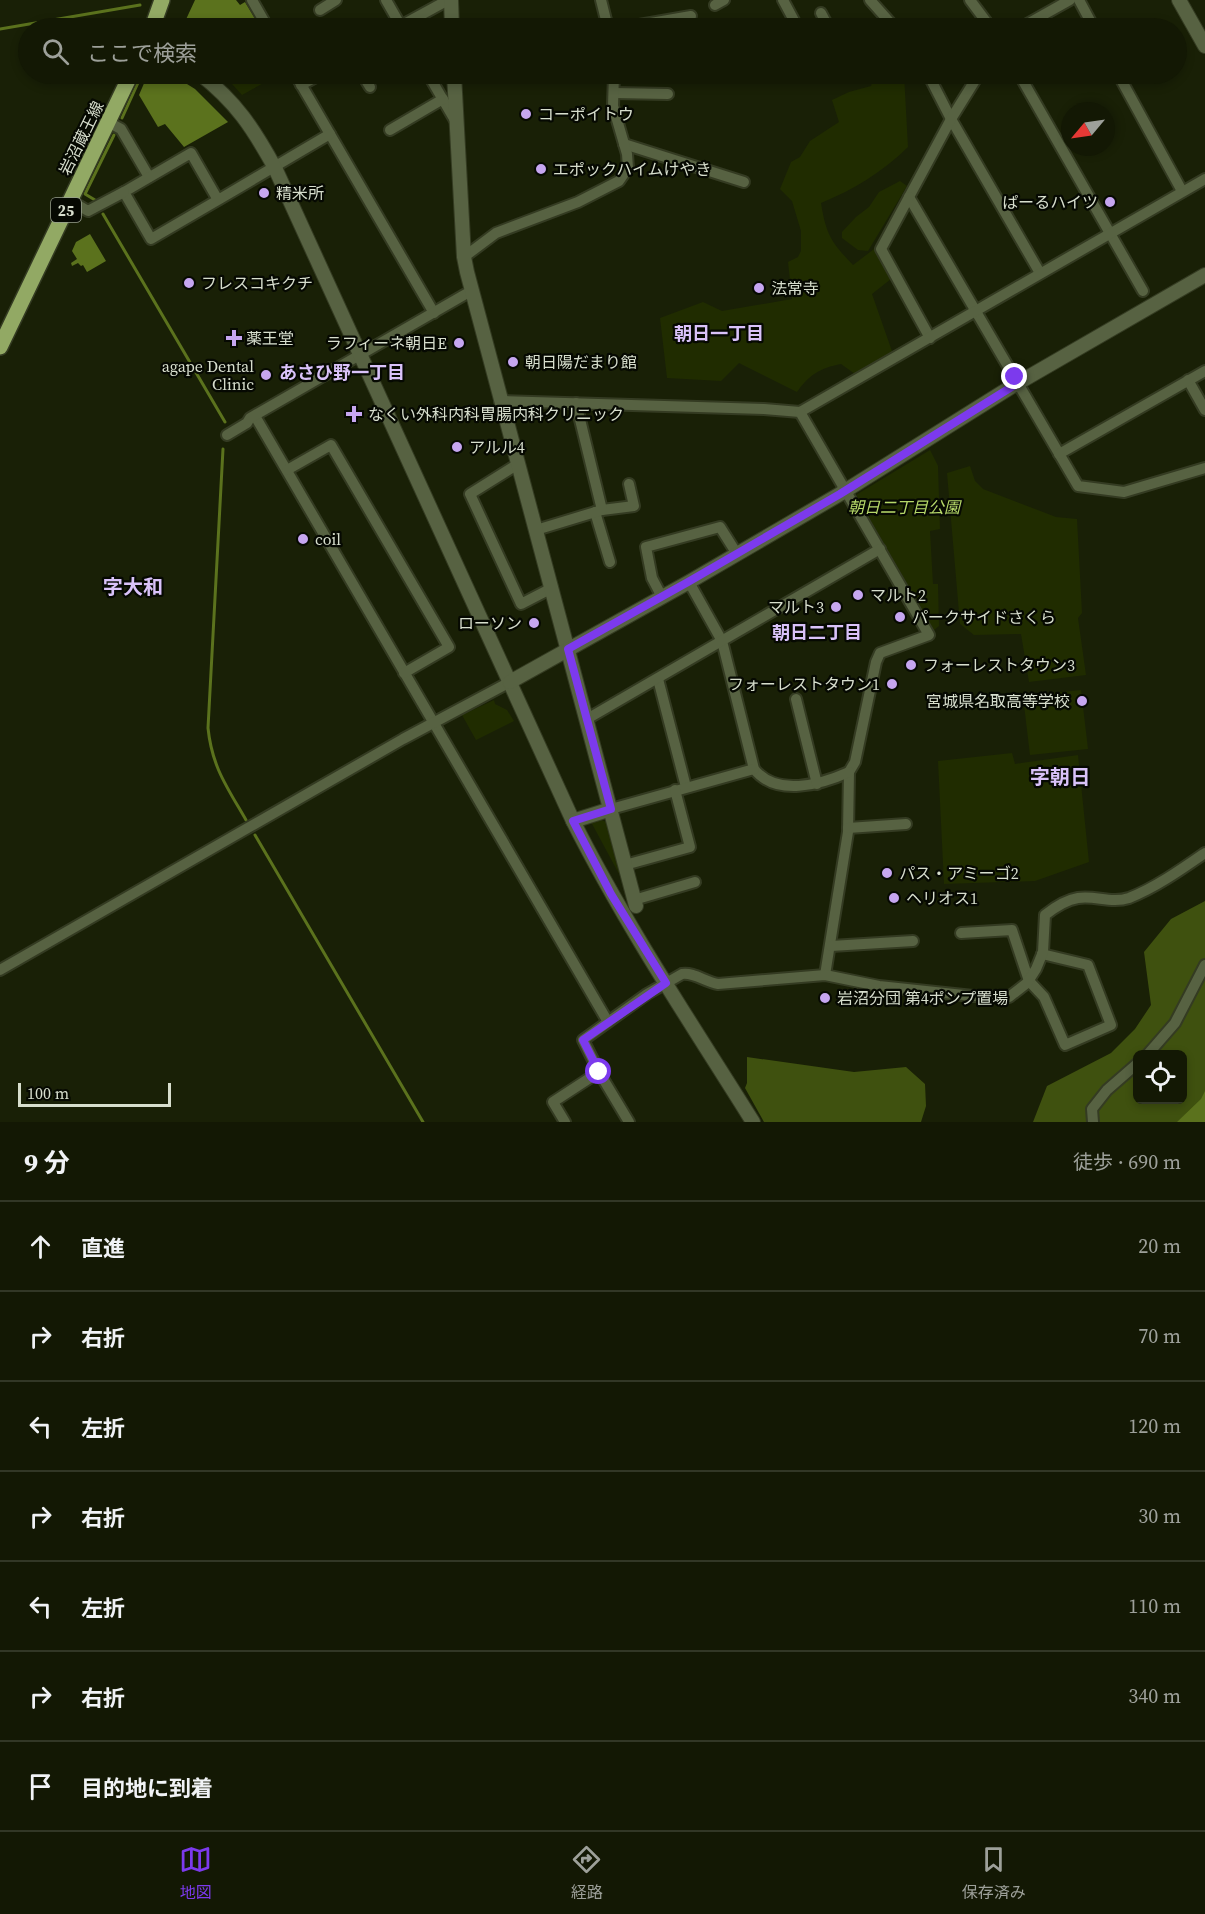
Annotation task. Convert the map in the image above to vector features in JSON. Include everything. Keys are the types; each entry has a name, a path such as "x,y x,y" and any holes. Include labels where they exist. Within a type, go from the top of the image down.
{"main road":[{"path":"156,18 162,0"},
{"name":"岩沼蔵王線","path":"0,347 126,84"}],"street":[{"path":"252,0 262,18"},
{"path":"320,10 336,0"},
{"path":"386,0 395,18"},
{"path":"418,18 449,0 451,18"},
{"path":"602,0 606,18"},
{"path":"783,0 793,18"},
{"path":"870,0 886,18"},
{"path":"970,0 984,18"},
{"path":"1038,18 1070,0"},
{"path":"1079,0 1089,18"},
{"path":"1179,0 1205,46"},
{"path":"821,13 824,18"},
{"path":"680,18 691,16"},
{"path":"213,84 242,113 275,168 573,821 611,894 753,1122"},
{"path":"434,84 456,122"},
{"path":"454,84 464,257 471,291 635,903 695,882"},
{"path":"464,257 496,233 578,202 619,181 628,168 613,106 614,84"},
{"path":"933,84 1040,273"},
{"path":"930,338 881,249 951,119 973,84"},
{"path":"1025,84 1143,291"},
{"path":"1123,84 1182,192"},
{"path":"301,85 434,312"},
{"path":"614,93 668,94"},
{"path":"390,130 443,99"},
{"path":"108,122 122,129 149,177"},
{"path":"124,192 151,239 330,134"},
{"path":"624,144 744,183"},
{"path":"71,201 88,211 191,153 218,200"},
{"path":"500,401 801,412 1205,179"},
{"path":"909,197 1078,486 1124,492 1205,468"},
{"path":"0,970 737,554 1018,383 1205,275"},
{"path":"227,435 247,423 250,418 471,291"},
{"path":"1059,454 1205,370"},
{"path":"1188,380 1205,410"},
{"path":"576,403 610,562"},
{"path":"801,412 929,635 880,653 876,662 855,762 849,772 848,828 825,975"},
{"path":"255,416 608,1022"},
{"path":"286,470 331,445 449,647 404,673"},
{"path":"518,464 470,494 521,604 552,588"},
{"path":"536,530 598,511 634,506 629,484"},
{"path":"662,597 652,578 646,547 720,527 737,554"},
{"path":"587,719 880,549"},
{"path":"688,582 722,641 754,769 761,778 796,786 817,784 849,772"},
{"path":"658,679 686,787"},
{"path":"796,699 817,784"},
{"path":"573,821 754,769"},
{"path":"625,865 690,847 675,790"},
{"path":"848,828 906,824"},
{"path":"628,1122 583,1040 666,983 685,973 708,983 718,984 825,975 879,986 973,996 1010,997 1029,981 1036,969 1042,954 1045,915 1056,906 1079,898 1114,901 1129,898 1205,853"},
{"path":"962,933 1012,930 1029,981 1044,997 1065,1045 1111,1025 1088,965 1042,954"},
{"path":"831,946 913,941"},
{"path":"1151,1050 1175,1023 1205,965"},
{"path":"1093,1122 1092,1109 1107,1090 1133,1067"},
{"path":"565,1122 553,1102 599,1072"}],"green space":[{"path":"232,84 262,84 242,95"},
{"path":"872,84 905,84 908,147 868,179 821,203 828,230 835,243 853,265 874,249 891,279 872,294 893,354 855,374 841,364 827,368 806,381 797,392 739,363 721,381 667,378 660,318 703,302 722,311 792,299 788,262 798,257 801,251 801,231 792,201 780,189 791,162 800,157 810,141 839,122 832,100"},
{"path":"900,181 907,186 868,251 858,250 842,238 842,232 869,207 879,192"},
{"name":"朝日二丁目公園","path":"930,450 938,466 940,529 930,531 933,584 938,584 939,626 934,630 856,495"},
{"path":"970,466 975,481 983,489 1056,517 1077,519 1082,613 1078,618 1086,675 1029,682 1021,634 974,635 960,624 947,473"},
{"path":"1081,690 1088,749 1030,755 1023,696"},
{"path":"494,700 495,704 507,710 514,721 476,740 462,715"},
{"path":"1012,753 1015,764 1078,755 1089,862 1035,881 944,884 938,761"},
{"path":"598,819 607,822 625,885 590,820"}],"shaded area":[{"path":"195,0 236,0 240,5 245,2 255,18 187,18"},
{"path":"144,84 187,84 228,122 184,147 165,124 158,127 139,95"},
{"path":"90,234 106,261 87,272 83,265 78,263 72,266 71,263 77,259 72,251 76,242"},
{"path":"1205,901 1205,1098 1178,1122 1033,1122 1047,1086 1111,1053 1135,1029 1151,1005 1144,952 1171,919"},
{"path":"747,1057 854,1072 906,1067 925,1084 926,1106 921,1122 764,1122 745,1088"},
{"path":"1205,1091 1205,1122 1177,1122 1201,1099"}],"waterway":[{"path":"64,18 140,5"},
{"path":"0,29 18,26"},
{"path":"122,118 137,84"},
{"path":"95,200 85,194 114,135"},
{"path":"103,214 225,422"},
{"path":"223,449 208,728 217,766 246,820"},
{"path":"255,835 423,1122"}],"place":[{"name":"コーポイトウ","path":"526,114"},
{"name":"エポックハイムけやき","path":"541,169"},
{"name":"精米所","path":"264,193"},
{"name":"ぱーるハイツ","path":"1110,202"},
{"name":"フレスコキクチ","path":"189,283"},
{"name":"法常寺","path":"759,288"},
{"name":"薬王堂","path":"234,338"},
{"name":"ラフィーネ朝日E","path":"459,343"},
{"name":"朝日陽だまり館","path":"513,362"},
{"name":"agape Dental Clinic","path":"266,375"},
{"name":"なくい外科内科胃腸内科クリニック","path":"354,414"},
{"name":"アルル4","path":"457,447"},
{"name":"coil","path":"303,539"},
{"name":"マルト2","path":"858,595"},
{"name":"マルト3","path":"836,607"},
{"name":"パークサイドさくら","path":"900,617"},
{"name":"ローソン","path":"534,623"},
{"name":"フォーレストタウン3","path":"911,665"},
{"name":"フォーレストタウン1","path":"892,684"},
{"name":"宮城県名取高等学校","path":"1082,701"},
{"name":"パス・アミーゴ2","path":"887,873"},
{"name":"ヘリオス1","path":"894,898"},
{"name":"岩沼分団 第4ポンプ置場","path":"825,998"}],"district":[{"name":"朝日一丁目","path":"719,333"},
{"name":"あさひ野一丁目","path":"342,372"},
{"name":"字大和","path":"133,587"},
{"name":"朝日二丁目","path":"817,632"},
{"name":"字朝日","path":"1060,777"}],"route":[{"path":"599,1072 583,1040 666,983 627,922 573,821 611,809 568,649 840,494 1018,383 1015,377"}]}
